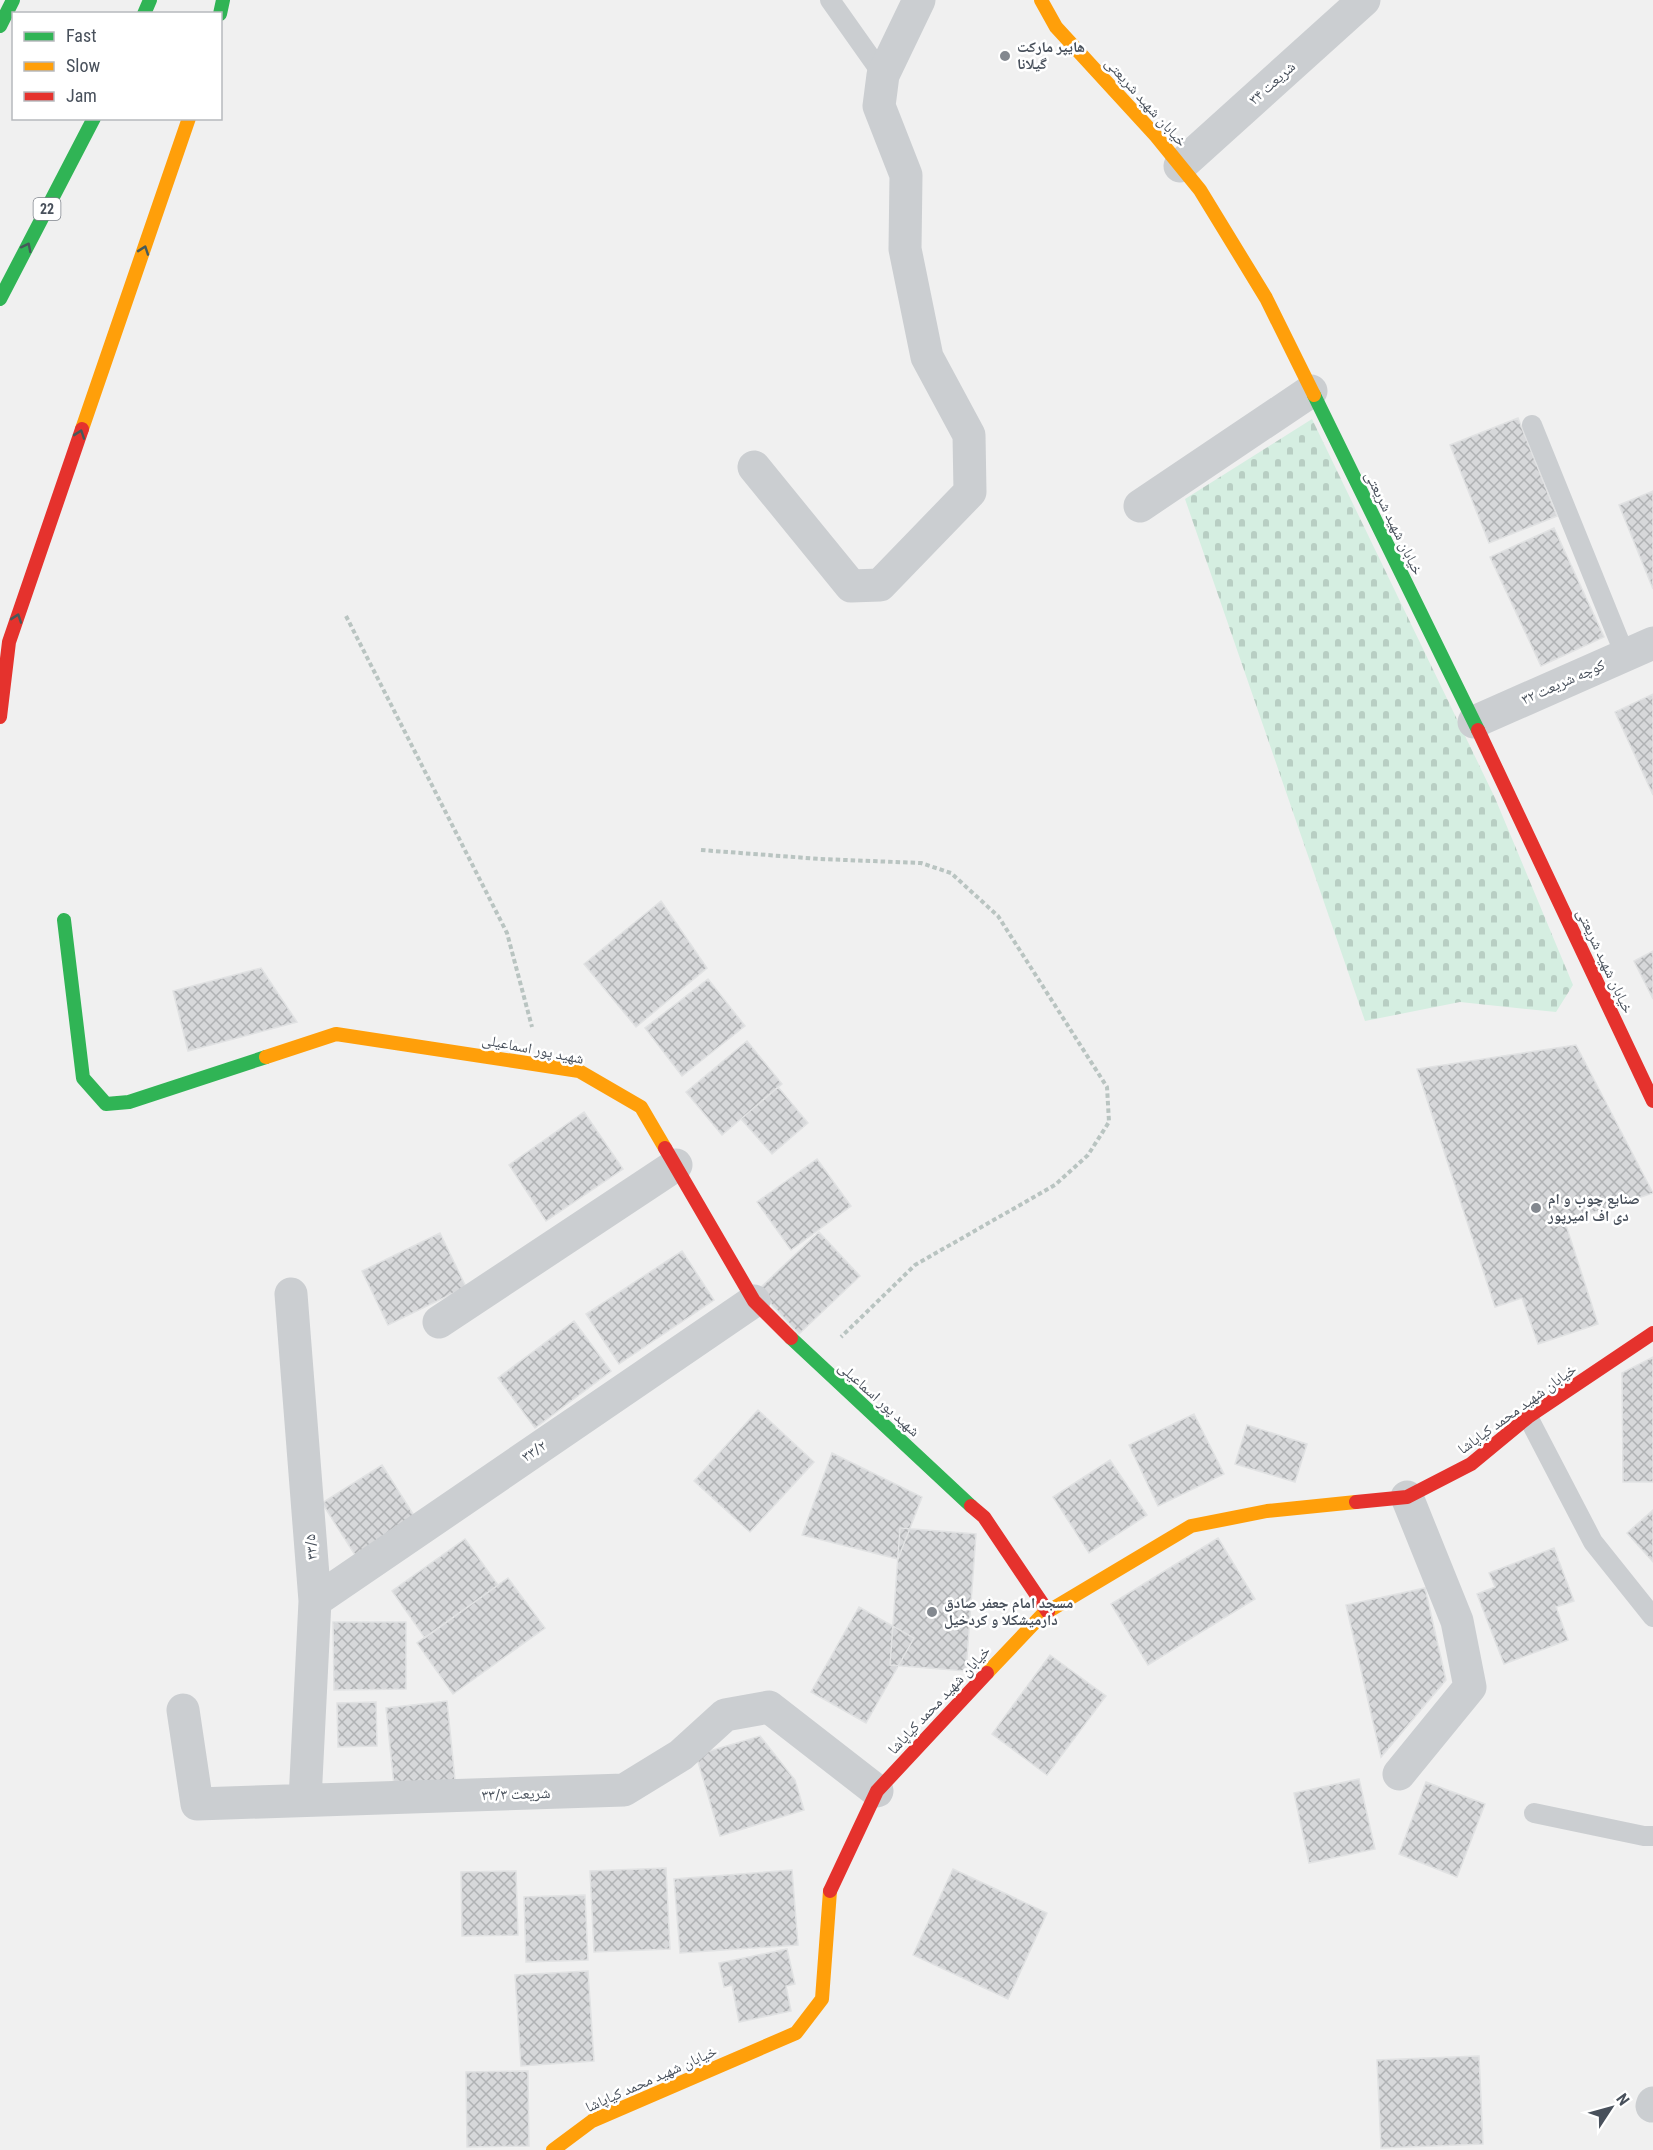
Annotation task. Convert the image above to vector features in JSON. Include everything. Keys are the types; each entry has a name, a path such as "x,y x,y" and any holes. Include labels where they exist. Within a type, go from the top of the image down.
{"main road":[{"path":"0,26 14,0"},
{"name":"خیابان شهید شریعتی","path":"1041,0 1056,27 1156,136 1200,190 1266,298 1474,722 1653,1101"},
{"name":"22","path":"0,299 93,120"},
{"path":"0,717 9,642 188,120"},
{"name":"شهید پور اسماعیلی","path":"64,920 83,1078 105,1104 129,1101 336,1034 579,1071 641,1107 754,1301 815,1362 984,1517 1047,1612"},
{"name":"خیابان شهید محمد کیاپاشا","path":"553,2150 592,2121 796,2033 822,1999 829,1893 877,1791 1042,1615 1191,1526 1267,1511 1407,1497 1471,1464 1528,1417 1653,1333"}],"street":[{"path":"754,467 851,586 880,585 970,492 969,435 927,357 905,249 906,175 879,106 883,75 919,0"},
{"name":"شریعت ۳۴","path":"1180,166 1364,0"},
{"path":"1140,506 1311,391"},
{"name":"کوچه شریعت ۳۲","path":"1474,722 1639,649"},
{"path":"439,1322 676,1165"},
{"name":"۳۳/۵","path":"291,1294 315,1600 305,1800"},
{"name":"۳۳/۲","path":"315,1600 754,1301"},
{"path":"1399,1773 1470,1687 1457,1621 1407,1497"},
{"name":"شریعت ۳۳/۳","path":"183,1710 197,1804 624,1790 681,1755 725,1715 768,1707 877,1791"}],"lane":[{"path":"830,0 883,75"},
{"path":"1532,425 1639,649"},
{"path":"1528,1417 1593,1542 1653,1617"},
{"path":"1534,1813 1653,1836"}],"path":[{"path":"346,616 507,933 542,1065"},
{"path":"700,850 820,860 921,863 951,873 998,916 1107,1087 1109,1122 1088,1155 1055,1185 915,1265 815,1362"}],"green space":[{"path":"1312,419 1495,798 1573,985 1556,1012 1460,1002 1365,1021 1185,499"}],"building":[{"path":"1518,418 1557,516 1489,543 1450,445"},
{"path":"1653,491 1653,589 1619,505"},
{"path":"1554,528 1604,637 1541,666 1490,557"},
{"path":"1653,694 1653,795 1615,712"},
{"path":"661,901 707,968 636,1027 584,964"},
{"path":"1653,951 1653,999 1634,961"},
{"path":"261,968 297,1022 188,1051 173,991"},
{"path":"708,979 745,1026 682,1076 645,1028"},
{"path":"747,1041 782,1084 722,1135 686,1092"},
{"name":"صنایع چوب و ام دی اف امیرپور","path":"1576,1045 1653,1193 1565,1222 1598,1324 1538,1344 1522,1298 1495,1307 1417,1069"},
{"path":"778,1087 808,1123 772,1154 741,1119"},
{"path":"584,1112 623,1169 546,1221 509,1165"},
{"path":"817,1159 851,1206 791,1250 757,1202"},
{"path":"819,1232 860,1276 799,1334 758,1290"},
{"path":"440,1233 466,1287 388,1325 362,1271"},
{"path":"682,1251 714,1300 619,1364 586,1314"},
{"path":"574,1321 611,1371 535,1428 498,1378"},
{"path":"1653,1357 1653,1482 1623,1482 1622,1373"},
{"path":"758,1410 814,1462 750,1532 694,1481"},
{"path":"1194,1414 1224,1474 1158,1506 1129,1445"},
{"path":"1247,1425 1307,1444 1295,1482 1235,1464"},
{"path":"832,1453 922,1497 898,1559 802,1535"},
{"path":"1110,1460 1147,1515 1089,1553 1053,1497"},
{"path":"382,1465 415,1517 355,1555 322,1503"},
{"path":"1653,1510 1653,1562 1627,1533"},
{"name":"مسجد امام جعفر صادق دارمیشکلا و کردخیل","path":"900,1528 976,1534 966,1671 890,1665"},
{"path":"1218,1538 1255,1599 1148,1665 1111,1604"},
{"path":"465,1539 498,1585 425,1638 392,1591"},
{"path":"1554,1548 1574,1601 1556,1607 1568,1640 1504,1664 1477,1594 1495,1587 1489,1573"},
{"path":"508,1578 545,1628 453,1694 417,1643"},
{"path":"1425,1588 1446,1680 1381,1757 1346,1605"},
{"path":"859,1607 914,1638 866,1723 811,1692"},
{"path":"333,1622 406,1622 406,1689 334,1690"},
{"path":"1050,1655 1106,1696 1047,1775 992,1734"},
{"path":"447,1701 455,1780 394,1786 386,1708"},
{"path":"376,1702 377,1746 338,1747 337,1703"},
{"path":"760,1736 795,1780 804,1810 720,1836 696,1755"},
{"path":"1359,1779 1375,1849 1309,1863 1294,1793"},
{"path":"1426,1782 1485,1804 1457,1877 1399,1854"},
{"path":"666,1868 670,1949 594,1952 590,1871"},
{"path":"953,1869 1047,1913 1008,1999 913,1955"},
{"path":"792,1870 798,1945 680,1953 674,1879"},
{"path":"516,1871 518,1935 462,1936 461,1872"},
{"path":"585,1895 588,1960 526,1962 524,1897"},
{"path":"787,1949 795,1984 786,1986 791,2011 739,2022 732,1985 724,1987 719,1963"},
{"path":"588,1971 594,2061 521,2066 515,1975"},
{"path":"1479,2056 1483,2144 1381,2148 1377,2060"},
{"path":"528,2071 529,2146 467,2147 466,2072"}],"traffic: fast":[{"path":"0,26 13,0"},
{"path":"145,12 150,0"},
{"path":"220,12 223,0"},
{"path":"0,299 93,120"},
{"path":"1314,395 1478,730"},
{"path":"64,920 83,1078 106,1104 129,1102 266,1057"},
{"path":"791,1338 971,1506"}],"traffic: slow":[{"path":"1041,0 1056,27 1156,136 1200,190 1266,298 1314,395"},
{"path":"82,429 188,120"},
{"path":"266,1057 336,1034 579,1071 641,1107 665,1148"},
{"path":"987,1673 1042,1615 1191,1526 1267,1511 1356,1502"},
{"path":"553,2150 592,2121 796,2033 822,1999 830,1891"}],"traffic: jam":[{"path":"0,717 9,642 82,429"},
{"path":"1478,730 1653,1101"},
{"path":"665,1148 754,1301 791,1338"},
{"path":"1356,1502 1407,1497 1471,1464 1528,1417 1653,1333"},
{"path":"971,1506 984,1517 1048,1612"},
{"path":"830,1891 877,1791 987,1673"}],"place":[{"name":"هایپر مارکت گیلانا","path":"1005,56"},
{"name":"صنایع چوب و ام دی اف امیرپور","path":"1536,1208"},
{"name":"مسجد امام جعفر صادق دارمیشکلا و کردخیل","path":"932,1612"}]}
